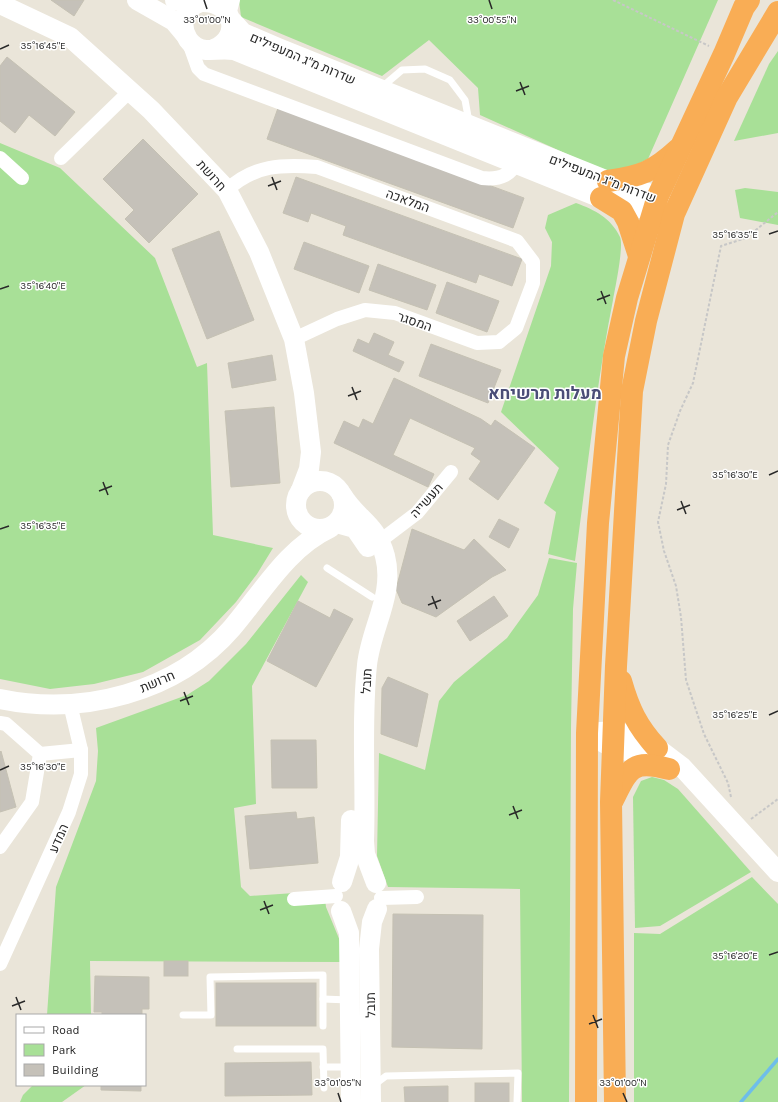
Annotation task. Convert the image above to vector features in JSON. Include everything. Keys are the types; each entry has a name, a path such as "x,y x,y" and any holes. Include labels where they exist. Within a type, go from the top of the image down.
{"highway":[{"path":"615,1102 611,802 616,666 632,391 646,321 662,207 682,146 744,7 749,0"},
{"path":"586,1102 587,733 598,523 614,356 627,298 639,256 662,207 778,12"},
{"path":"639,256 628,222 622,211 605,190 648,172 682,146"},
{"path":"616,666 629,708 641,730 657,748"},
{"path":"611,802 626,775 632,768 642,765 655,765 669,769"}],"street":[{"path":"137,0 174,21 194,46 205,50 214,49 221,46 229,37 232,29 231,12 220,5 204,2 187,3 175,0"},
{"path":"204,2 191,8 185,16 183,24 198,68 204,74 216,80 482,178 500,178 506,175 520,156"},
{"name":"חרושת","path":"0,4 70,37 151,110 227,190 259,252 294,339 304,394 311,452 309,469 301,490"},
{"name":"שדרות מ\"ג המעפילים","path":"231,12 243,33 470,126 520,156"},
{"name":"שדרות מ\"ג המעפילים","path":"214,49 226,49 245,54 520,156 605,190 662,207"},
{"path":"61,158 130,91"},
{"path":"0,158 22,178"},
{"name":"המלאכה","path":"227,190 240,178 261,170 289,165 317,167 517,240 533,262 533,283 522,311"},
{"name":"המסגר","path":"294,339 337,319 365,310 395,313 477,343 499,342 516,328 522,311"},
{"name":"חרושת","path":"311,452 321,475 337,489"},
{"name":"תעשייה","path":"380,541 417,513 451,472"},
{"path":"318,481 337,489 344,510 334,525 316,530 309,528 298,517 296,510 297,496 306,485 318,481"},
{"name":"תובל","path":"337,489 347,504 374,530 380,541 385,556 387,589 367,662 366,690 364,841 365,854 378,897 372,922 369,949 374,1083"},
{"name":"חרושת","path":"274,575 294,536 296,510"},
{"name":"חרושת","path":"0,699 14,702 89,704 122,696 172,676 192,665 217,644 274,575 307,541 334,525"},
{"name":"תובל","path":"334,525 355,528 368,546 374,573 372,597 358,644 352,681 350,858 340,896 349,933 351,1102"},
{"name":"המדע","path":"0,964 69,812 81,774 81,750 70,704"},
{"path":"0,723 6,724 40,754 81,750"},
{"path":"587,733 613,739 669,769 709,797"},
{"path":"613,739 636,737 657,748 682,767 778,872"},
{"path":"0,847 32,802 40,754"},
{"path":"294,899 340,896 356,875 370,878 378,897"},
{"path":"340,896 346,916 360,920 367,918 378,897"},
{"path":"378,897 417,897"}],"lane":[{"path":"379,89 402,70 425,68 450,80 465,100 470,126"},
{"path":"327,568 372,597"},
{"path":"183,1014 211,1015 210,977 323,975 323,1026"},
{"path":"323,999 350,1000"},
{"path":"237,1049 323,1049 324,1088"},
{"path":"323,1067 350,1066"},
{"path":"374,1083 518,1073 517,1102"}],"path":[{"path":"613,0 724,54"},
{"path":"732,798 728,783 704,734 686,680 681,617 676,586 664,551 658,522 666,484 668,445 680,411 694,383 721,246 746,238 778,212"},
{"path":"739,829 778,799"}],"green space":[{"path":"239,0 718,0 648,159 625,170 607,172 480,115 478,88 429,40 382,76 241,17"},
{"path":"778,51 778,133 734,141 769,64"},
{"path":"0,143 60,168 155,258 197,367 207,363 213,535 273,548 257,574 236,602 200,640 143,672 94,684 50,689 0,679"},
{"path":"745,188 778,192 778,225 740,218 735,190"},
{"path":"576,203 596,212 612,225 620,237 621,249 597,397 575,561 548,554 556,512 544,503 559,468 501,412 551,266 552,242 545,228 548,215"},
{"path":"549,558 577,563 573,609 571,728 569,1102 522,1102 520,889 388,887 377,856 379,753 425,770 439,701 454,682 507,638 538,595"},
{"path":"301,575 308,582 252,686 256,804 234,808 241,887 250,896 324,891 326,907 340,941 342,962 90,961 91,1014 47,1014 56,887 96,781 98,751 96,728 187,695 209,681 246,644"},
{"path":"652,777 664,780 678,789 751,872 660,926 635,928 633,797 641,781"},
{"path":"752,877 778,904 778,1102 634,1102 634,933 660,934"},
{"path":"32,1086 85,1086 62,1102 20,1102 23,1095"}],"building":[{"path":"51,0 84,0 74,16"},
{"path":"7,57 75,112 55,136 29,115 15,133 0,121 0,66"},
{"path":"278,108 524,198 513,228 267,139"},
{"path":"143,139 198,194 149,243 125,219 134,210 103,179"},
{"path":"296,177 522,259 512,286 479,274 476,283 343,235 346,226 311,213 308,222 283,213"},
{"path":"219,231 254,320 207,339 172,249"},
{"path":"304,242 369,266 359,293 294,269"},
{"path":"378,264 436,285 427,310 369,290"},
{"path":"447,282 499,301 487,332 436,313"},
{"path":"374,333 394,342 388,355 404,362 399,372 353,351 358,339 369,344"},
{"path":"431,344 501,370 488,403 419,376"},
{"path":"272,355 276,380 232,388 228,363"},
{"path":"394,378 481,419 491,426 495,420 535,448 498,500 469,479 481,461 471,454 475,448 410,418 393,455 434,474 428,487 334,443 344,421 359,428 363,419 373,424"},
{"path":"274,407 280,483 231,487 225,411"},
{"path":"499,519 519,529 509,548 489,537"},
{"path":"412,529 464,550 474,539 506,570 492,577 436,617 402,603 396,589"},
{"path":"494,596 508,616 470,641 457,621"},
{"path":"298,601 330,618 334,609 353,619 316,687 267,661"},
{"path":"388,677 428,694 417,747 381,734 382,688"},
{"path":"271,740 316,740 317,788 272,788"},
{"path":"1,751 16,807 0,812 0,752"},
{"path":"296,812 297,819 314,817 318,863 250,869 245,816"},
{"path":"393,914 483,915 482,1049 392,1047"},
{"path":"164,961 188,961 188,976 164,976"},
{"path":"95,976 149,977 149,1009 142,1009 142,1014 102,1014 102,1012 94,1012"},
{"path":"216,983 316,983 316,1026 216,1026"},
{"path":"311,1062 312,1095 225,1096 225,1063"},
{"path":"475,1083 509,1083 509,1102 475,1102"},
{"path":"101,1086 141,1086 141,1091 101,1090"},
{"path":"448,1086 448,1102 405,1102 404,1087"}],"waterway":[{"path":"741,1102 778,1059"}],"district":[{"name":"מעלות תרשיחא","path":"545,393"}]}
